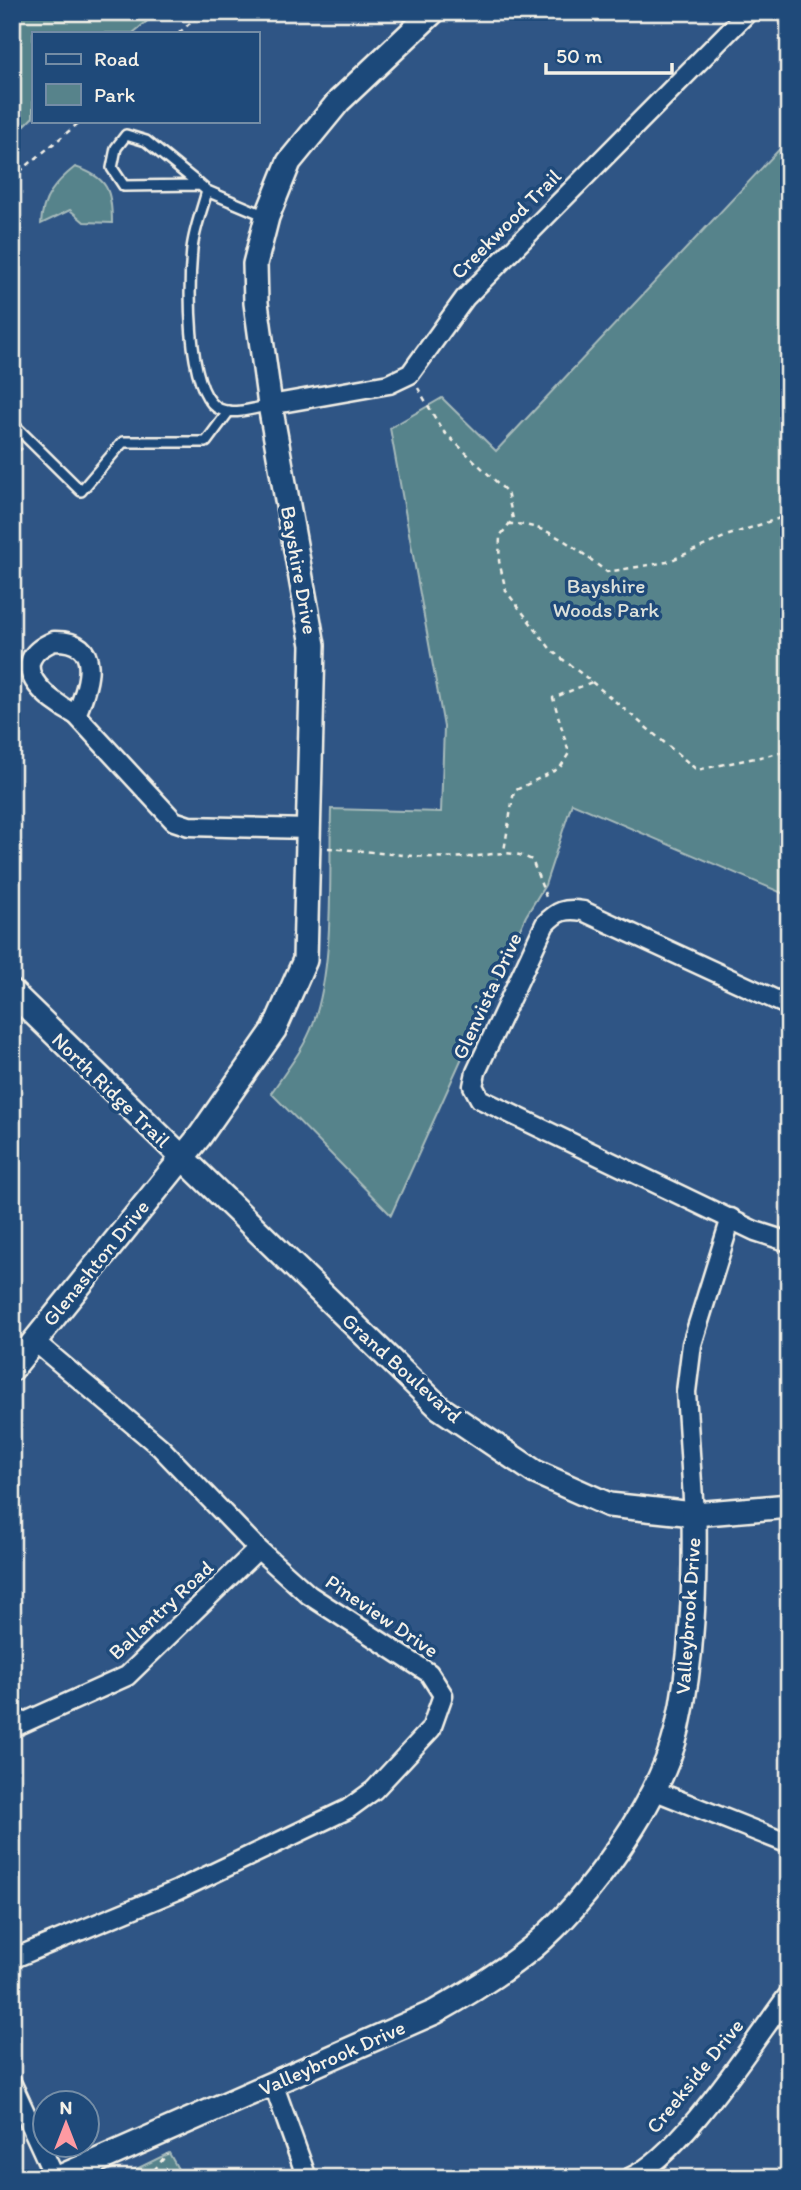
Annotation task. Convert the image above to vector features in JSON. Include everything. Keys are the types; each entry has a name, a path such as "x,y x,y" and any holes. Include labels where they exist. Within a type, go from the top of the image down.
{"street":[{"name":"Bayshire Drive","path":"181,1158 274,1030 305,960 313,645 270,405 256,303 255,264 267,217 289,162 339,101 433,12"},
{"name":"Creekwood Trail","path":"270,405 389,384 410,374 465,298 748,12"},
{"path":"76,715 174,821 189,827 309,829"},
{"name":"Glenvista Drive","path":"789,1006 583,911 568,908 554,914 545,924 473,1079 473,1086 480,1100 755,1231 789,1242"},
{"name":"North Ridge Trail","path":"12,992 181,1158"},
{"name":"Glenashton Drive","path":"12,1368 181,1158"},
{"name":"Grand Boulevard","path":"181,1158 440,1408 535,1472 609,1505 694,1514 789,1506"},
{"name":"Valleybrook Drive","path":"56,2178 435,2012 488,1982 534,1946 591,1884 640,1818 676,1731 688,1664 694,1514 686,1392 692,1344 731,1218"},
{"name":"Pineview Drive","path":"12,1959 178,1890 348,1809 374,1790 431,1728 443,1695 429,1673 309,1595 258,1549 160,1447 33,1340"},
{"name":"Ballantry Road","path":"12,1728 127,1676 258,1549"},
{"path":"653,1790 789,1844"},
{"name":"Creekside Drive","path":"629,2178 640,2173 681,2137 789,1994"},
{"path":"273,2083 307,2178"},
{"path":"12,2084 56,2178"}],"lane":[{"path":"203,188 124,186 111,168 116,148 126,135 146,141 203,188 267,217"},
{"path":"203,188 192,246 190,316 198,378 216,406 229,411 270,405"},
{"path":"12,424 81,491 123,442 206,442 229,411"}],"path":[{"path":"180,32 202,12"},
{"path":"12,178 80,122"},
{"path":"418,388 442,430 508,492 513,506 513,519 500,536 499,561 506,591 552,650 697,770 789,751"},
{"path":"509,524 528,524 554,533 607,572 667,562 729,535 789,515"},
{"path":"504,851 514,791 560,768 569,753 553,698 592,682"},
{"path":"328,848 469,857 504,851 532,860 545,897"},
{"path":"148,2178 167,2154"}],"green space":[{"path":"12,12 158,12 134,32 32,32 32,118 12,138"},
{"name":"Bayshire Woods Park","path":"789,139 789,896 572,803 545,885 526,916 391,1215 271,1093 305,1042 320,1000 330,918 331,809 441,812 444,727 390,428 442,398 496,451"},
{"path":"75,167 95,175 106,187 111,202 112,223 84,222 70,210 41,224 44,206 51,192"},
{"path":"169,2153 183,2178 118,2178"}]}
